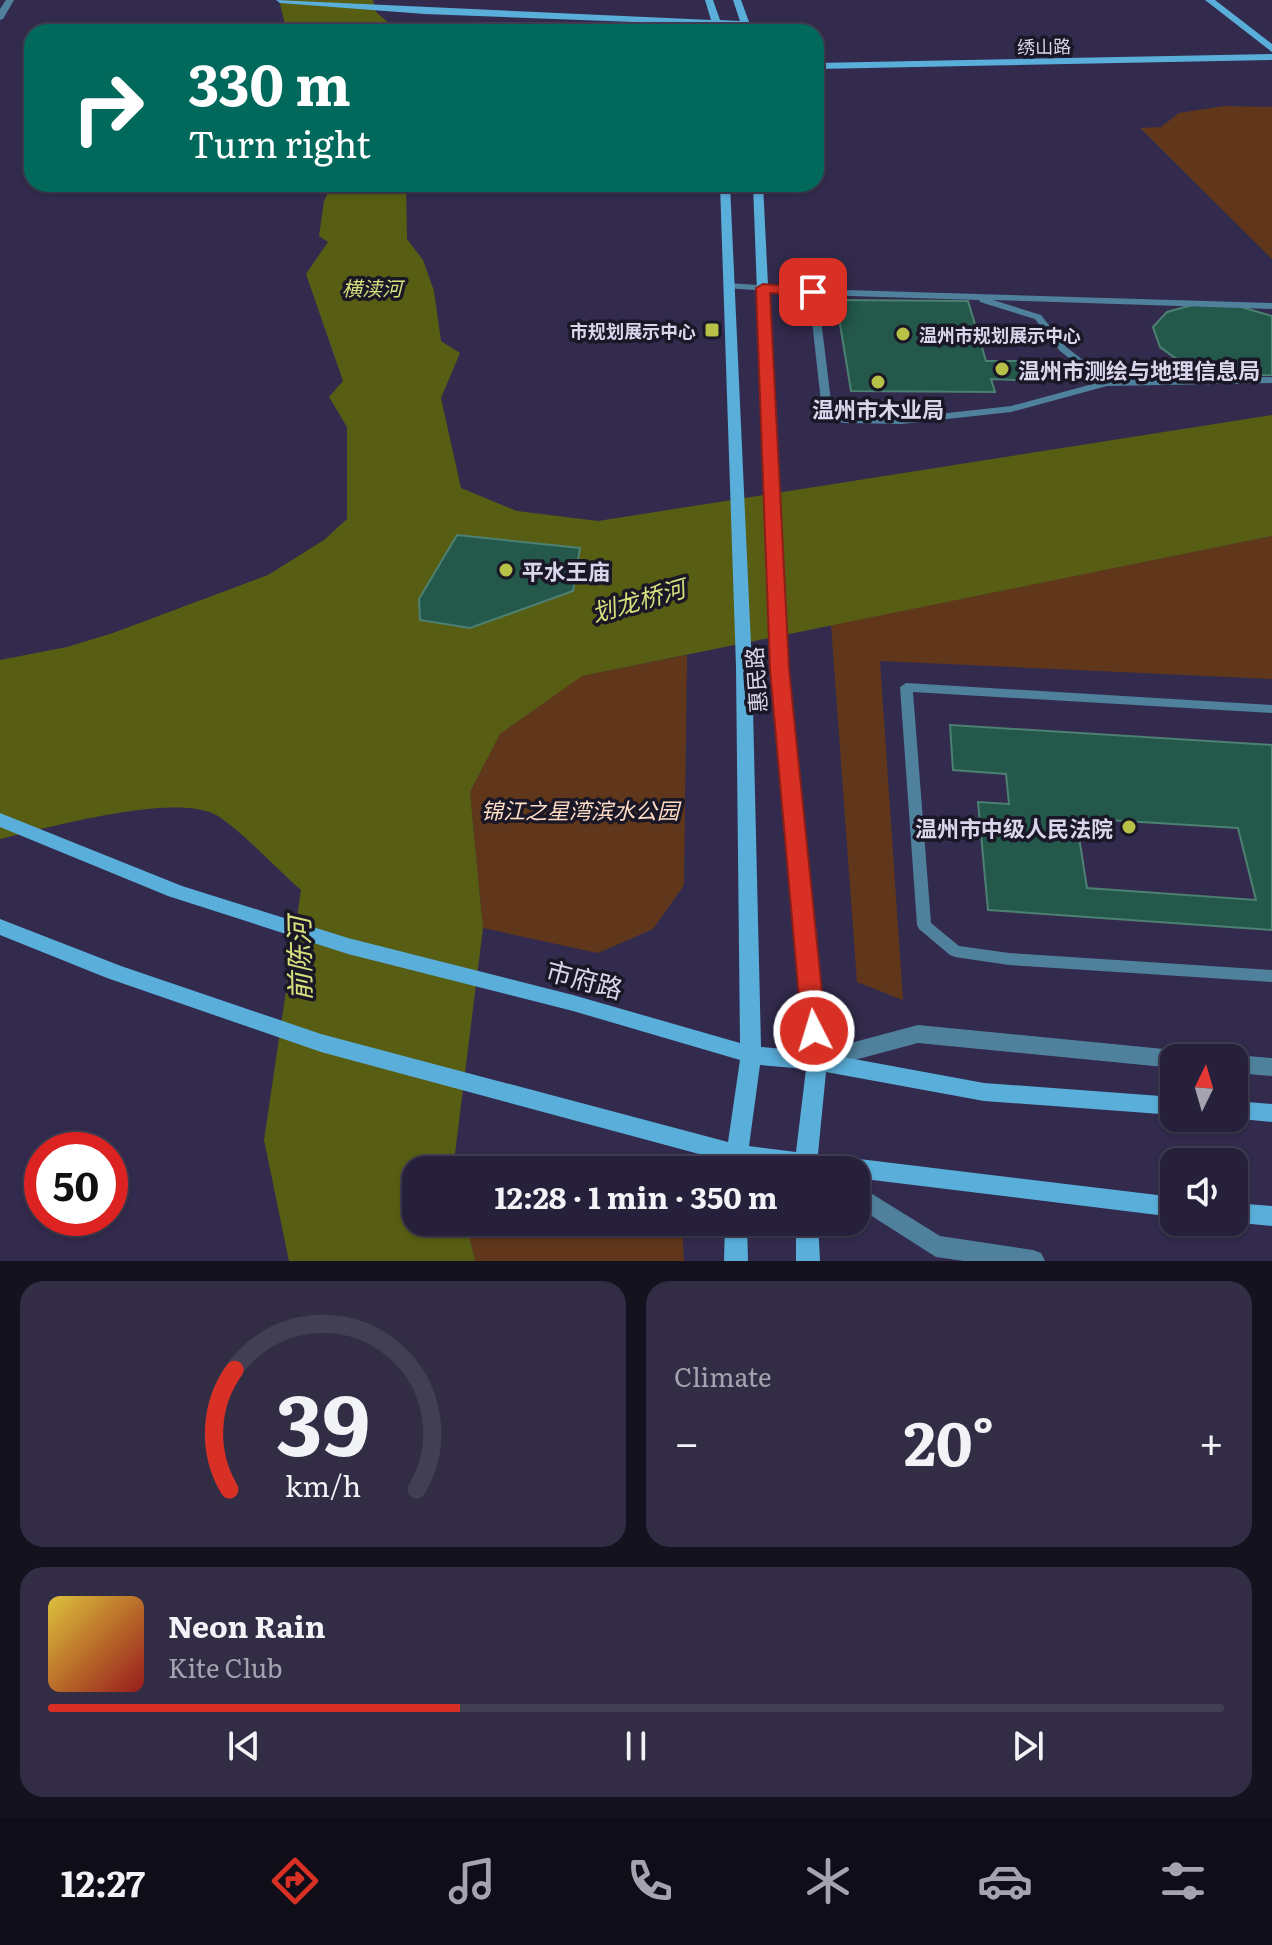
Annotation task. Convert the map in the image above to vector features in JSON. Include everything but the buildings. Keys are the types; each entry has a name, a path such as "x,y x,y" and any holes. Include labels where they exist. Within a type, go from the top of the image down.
{"main road":[{"path":"280,0 650,24"},
{"path":"709,0 717,24"},
{"path":"737,0 745,24"},
{"path":"1209,0 1272,49"},
{"path":"1224,0 1272,35"},
{"name":"绣山路","path":"824,66 1272,57"},
{"name":"惠民路","path":"725,192 744,667 751,1055 736,1156"},
{"name":"惠民路","path":"758,192 779,669 817,1061 810,1156"},
{"name":"市府路","path":"0,820 175,891 348,946 573,1003 751,1055 817,1061 984,1092 1160,1105"},
{"path":"0,927 114,972 321,1043 715,1156"},
{"path":"1248,1111 1272,1113"},
{"path":"870,1174 1160,1206"},
{"path":"1248,1214 1272,1216"},
{"path":"736,1236 736,1261"},
{"path":"807,1236 808,1261"}],"street":[{"path":"0,17 10,0"},
{"path":"817,1061 918,1034 1160,1058"},
{"path":"1248,1065 1272,1067"},
{"path":"870,1203 936,1246 1033,1261"}],"lane":[{"path":"729,286 813,292 1272,306"},
{"path":"813,292 826,402 844,420 902,421 1011,409 1107,383 1272,380"},
{"path":"900,294 983,300 1038,317 1063,349 1107,383"},
{"path":"1272,709 906,687 924,925 955,951 1009,959 1272,976"}],"green space":[{"path":"1224,106 1272,107 1272,259 1140,128 1161,127 1179,113"},
{"path":"1272,536 1272,679 880,661 903,1000 857,982 831,625"},
{"name":"锦江之星湾滨水公园","path":"687,655 684,885 653,929 598,953 483,928 470,792 500,734 581,676"},
{"path":"469,1236 682,1236 684,1261 475,1261"}],"water":[{"path":"279,0 373,0 376,12 390,24 285,24"},
{"path":"328,192 406,192 407,239 423,260 434,291 441,341 460,353 441,398 461,488 517,511 598,521 1272,415 1272,536 582,676 500,734 470,792 483,928 455,1156 402,1156 402,1236 469,1236 475,1261 289,1261 264,1140 301,890 250,842 218,816 199,809 174,808 112,814 0,839 0,660 67,647 113,633 268,575 324,540 347,519 347,427 329,397 343,381 306,274 328,242 319,236","holes":["579,549 573,591 470,628 420,620 420,599"]}],"place":[{"name":"市规划展示中心","path":"712,330"},
{"name":"温州市规划展示中心","path":"903,334"},
{"name":"温州市测绘与地理信息局","path":"1002,369"},
{"name":"温州市木业局","path":"878,382"},
{"name":"平水王庙","path":"506,570"},
{"name":"温州市中级人民法院","path":"1129,827"}],"route":[{"path":"813,292 763,288 779,669 814,1031"}],"water label":[{"name":"横渎河","path":"372,287"},
{"name":"划龙桥河","path":"638,599"},
{"name":"前陈河","path":"298,959"}]}
